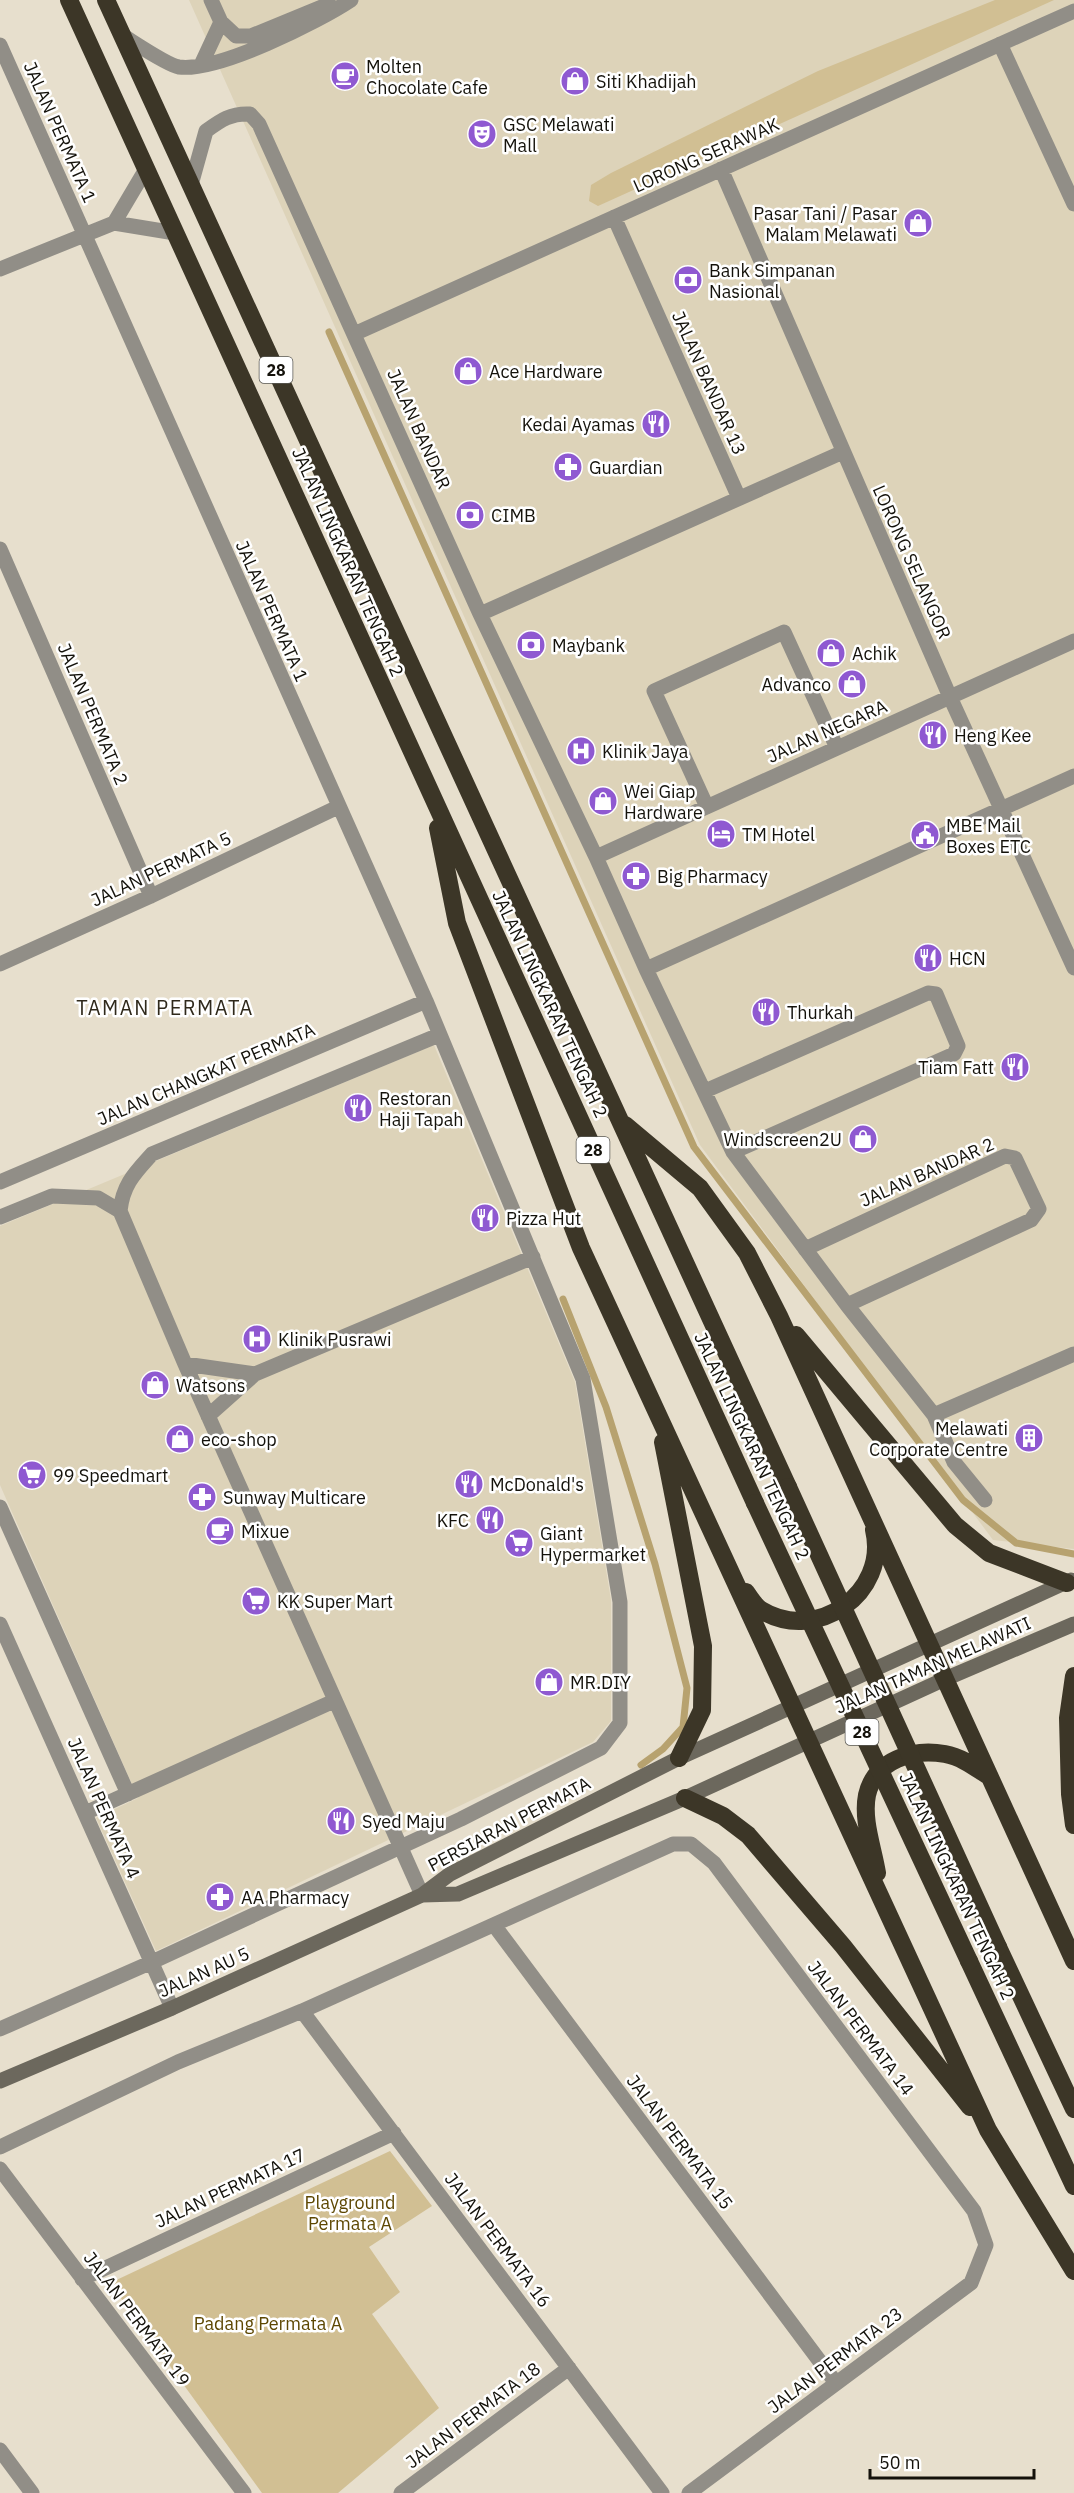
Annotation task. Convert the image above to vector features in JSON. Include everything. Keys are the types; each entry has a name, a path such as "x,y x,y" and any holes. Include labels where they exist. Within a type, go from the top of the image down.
{"highway":[{"name":"JALAN LINGKARAN TENGAH 2","path":"69,0 755,1503 1074,2186"},
{"name":"JALAN LINGKARAN TENGAH 2","path":"106,0 1074,2109"},
{"path":"432,797 457,923 581,1248 988,2130 1074,2271"},
{"path":"620,1121 700,1188 747,1253 779,1316 1074,1961"},
{"path":"779,1316 955,1525 989,1553 1070,1581"},
{"path":"657,1413 703,1646 702,1710 679,1758"},
{"path":"733,1577 759,1609 785,1620 813,1621 839,1612 861,1593 873,1568 876,1540 869,1512"},
{"path":"1074,1676 1068,1718 1070,1794 1074,1825"},
{"path":"882,1900 866,1816 867,1795 874,1777 894,1758 920,1752 946,1754 961,1759 990,1778"},
{"path":"685,1797 723,1816 748,1835 843,1946 988,2130"}],"main road":[{"name":"JALAN TAMAN MELAWATI","path":"930,1644 1070,1581"},
{"name":"JALAN TAMAN MELAWATI","path":"809,1741 1074,1624"},
{"name":"PERSIARAN PERMATA","path":"422,1895 450,1874 679,1758 930,1644"},
{"name":"PERSIARAN PERMATA","path":"422,1895 458,1894 809,1741"},
{"name":"JALAN AU 5","path":"0,2081 172,2008 422,1895"}],"street":[{"path":"211,0 221,22 236,36 251,36 339,0"},
{"path":"122,35 178,67 201,65 225,61 328,15 351,0"},
{"name":"LORONG SERAWAK","path":"354,334 1074,11"},
{"path":"201,65 221,22"},
{"path":"1000,44 1074,204"},
{"name":"JALAN PERMATA 1","path":"0,45 426,1001 583,1379 620,1602 620,1723 601,1748 461,1819 399,1847"},
{"name":"JALAN BANDAR","path":"191,185 206,131 225,117 250,114 259,124 480,614 733,1152 847,1305 934,1415 954,1462 985,1500"},
{"path":"114,222 146,169"},
{"name":"LORONG SELANGOR","path":"722,169 950,697 1074,968"},
{"name":"JALAN BANDAR 13","path":"614,217 739,498"},
{"path":"0,269 114,222 175,233"},
{"path":"480,614 843,452"},
{"name":"JALAN PERMATA 2","path":"0,549 151,896"},
{"path":"707,807 654,691 784,632 837,748"},
{"name":"JALAN NEGARA","path":"596,857 1074,641"},
{"path":"646,969 1074,777"},
{"name":"JALAN PERMATA 5","path":"0,964 151,896 338,807"},
{"path":"705,1091 928,993 936,994 958,1046 954,1054 733,1152"},
{"name":"JALAN CHANGKAT PERMATA","path":"0,1182 426,1001"},
{"path":"422,1895 185,1364 120,1211 122,1193 129,1180 152,1154 439,1035"},
{"name":"JALAN BANDAR 2","path":"805,1249 1005,1156 1015,1158 1039,1209 1031,1220 847,1305"},
{"path":"0,1217 52,1196 98,1198 120,1211"},
{"path":"208,1416 255,1374 533,1257"},
{"path":"934,1415 1074,1354"},
{"path":"185,1364 255,1374"},
{"path":"0,1507 128,1794"},
{"name":"JALAN PERMATA 4","path":"0,1624 172,2008"},
{"path":"85,1813 334,1701"},
{"name":"JALAN PERMATA 14","path":"494,1924 673,1844 691,1844 714,1863 974,2211 986,2245"},
{"path":"0,2029 152,1962 399,1847"},
{"path":"0,2147 178,2062 302,2011 494,1924"},
{"name":"JALAN PERMATA 15","path":"494,1924 836,2383"},
{"name":"JALAN PERMATA 16","path":"302,2011 662,2493"},
{"name":"JALAN PERMATA 17","path":"82,2279 394,2133"},
{"name":"JALAN PERMATA 19","path":"0,2169 244,2493"},
{"name":"JALAN PERMATA 23","path":"689,2493 971,2283 986,2245"},
{"name":"JALAN PERMATA 18","path":"401,2493 568,2368"},
{"path":"0,2450 32,2493"}],"shaded area":[{"path":"189,0 1074,0 1074,1549 993,1540 700,1145"},
{"path":"434,1045 575,1382 611,1600 611,1721 593,1742 156,1951 96,1818 138,1798 0,1485 0,1226"}],"green space":[{"path":"995,0 1054,0 598,206 589,201 591,185 611,173 818,71"},
{"name":"Padang Permata A","path":"390,2151 432,2206 369,2247 400,2292 372,2314 439,2408 338,2493 262,2493 110,2283"}],"waterway":[{"path":"329,332 694,1147 963,1500 1016,1543 1074,1554"},
{"path":"563,1299 606,1407 655,1564 687,1688 683,1727 663,1749 641,1765"}],"place":[{"name":"Molten Chocolate Cafe","path":"345,76"},
{"name":"Siti Khadijah","path":"575,81"},
{"name":"GSC Melawati Mall","path":"482,134"},
{"name":"Pasar Tani / Pasar Malam Melawati","path":"918,223"},
{"name":"Bank Simpanan Nasional","path":"688,280"},
{"name":"Ace Hardware","path":"468,371"},
{"name":"Kedai Ayamas","path":"656,424"},
{"name":"Guardian","path":"568,467"},
{"name":"CIMB","path":"470,515"},
{"name":"Maybank","path":"531,645"},
{"name":"Achik","path":"831,653"},
{"name":"Advanco","path":"852,684"},
{"name":"Heng Kee","path":"933,735"},
{"name":"Klinik Jaya","path":"581,751"},
{"name":"Wei Giap Hardware","path":"603,801"},
{"name":"TM Hotel","path":"721,834"},
{"name":"MBE Mail Boxes ETC","path":"925,835"},
{"name":"Big Pharmacy","path":"636,876"},
{"name":"HCN","path":"928,958"},
{"name":"Thurkah","path":"766,1012"},
{"name":"Tiam Fatt","path":"1015,1067"},
{"name":"Restoran Haji Tapah","path":"358,1108"},
{"name":"Windscreen2U","path":"863,1139"},
{"name":"Pizza Hut","path":"485,1218"},
{"name":"Klinik Pusrawi","path":"257,1339"},
{"name":"Watsons","path":"155,1385"},
{"name":"Melawati Corporate Centre","path":"1029,1438"},
{"name":"eco-shop","path":"180,1439"},
{"name":"99 Speedmart","path":"32,1475"},
{"name":"McDonald's","path":"469,1484"},
{"name":"Sunway Multicare","path":"202,1497"},
{"name":"KFC","path":"490,1520"},
{"name":"Mixue","path":"220,1531"},
{"name":"Giant Hypermarket","path":"519,1543"},
{"name":"KK Super Mart","path":"256,1601"},
{"name":"MR.DIY","path":"549,1682"},
{"name":"Syed Maju","path":"341,1821"},
{"name":"AA Pharmacy","path":"220,1897"}],"district":[{"name":"TAMAN PERMATA","path":"165,1007"}],"park label":[{"name":"Playground Permata A","path":"350,2212"}]}
